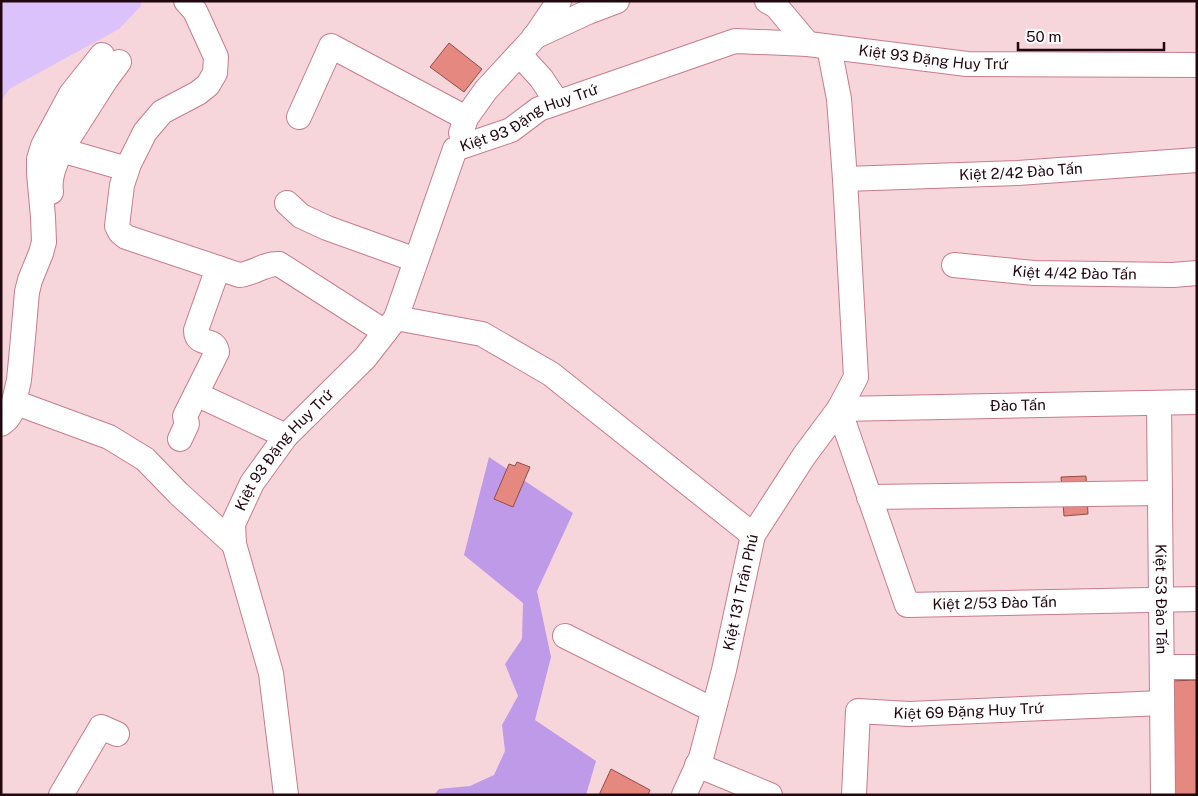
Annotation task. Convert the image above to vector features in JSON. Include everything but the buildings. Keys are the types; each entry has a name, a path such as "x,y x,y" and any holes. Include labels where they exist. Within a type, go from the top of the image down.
{"street":[{"path":"186,1 195,12 214,51 216,57 214,73 208,85 198,93 162,112 145,132 127,169 122,185 117,226 120,232 126,237 239,275 279,264 391,325 482,334 551,374 753,535"},
{"path":"526,46 588,12 617,1"},
{"path":"767,1 776,6 819,46"},
{"path":"455,149 466,118 486,90 526,46 548,5"},
{"name":"Kiệt 93 Đặng Huy Trứ","path":"286,795 271,673 234,544 233,524 252,483 286,436 365,358 391,325 455,149 511,130 539,108 735,41 819,46 967,64 1197,65"},
{"path":"299,117 331,46 466,118"},
{"path":"526,46 541,78 557,102"},
{"name":"Kiệt 131 Trần Phú","path":"684,795 701,758 724,670 753,535 804,456 839,409 856,377 839,99 819,46"},
{"path":"1,441 18,430 23,421 22,404 35,364 41,289 56,249 57,237 51,187 54,165 52,148 71,94 110,58"},
{"path":"52,148 127,169"},
{"name":"Kiệt 2/42 Đào Tấn","path":"845,179 1018,173 1197,160"},
{"path":"286,203 301,216 327,228 416,260"},
{"name":"Kiệt 4/42 Đào Tấn","path":"954,265 1034,273 1173,275 1197,273"},
{"path":"180,439 187,424 185,416 216,352 214,345 198,338 196,330 218,268"},
{"path":"196,394 286,436"},
{"name":"Kiệt 53 Đào Tấn","path":"1159,402 1163,795"},
{"name":"Đào Tấn","path":"839,409 1197,402"},
{"path":"1,424 7,419 12,410 22,404"},
{"path":"22,404 109,437 145,459 179,494 234,544"},
{"name":"Kiệt 2/53 Đào Tấn","path":"839,409 907,606 1197,599"},
{"path":"869,497 1160,493"},
{"path":"565,636 713,710"},
{"path":"1162,667 1197,667"},
{"name":"Kiệt 69 Đặng Huy Trứ","path":"854,795 858,711 909,714 1162,703"},
{"path":"61,795 101,727 117,734"},
{"path":"697,765 770,795"}],"shaded area":[{"path":"1,1 142,1 141,6 119,29 9,89 1,102"},
{"path":"489,457 573,513 537,591 551,657 535,720 596,761 586,795 434,795 439,789 470,786 494,775 505,751 502,725 518,696 505,664 522,639 523,603 464,555"}]}
